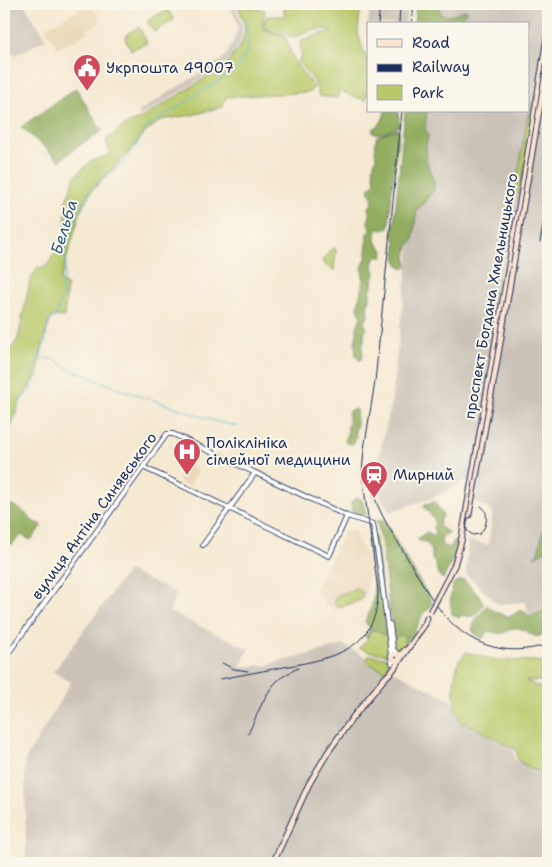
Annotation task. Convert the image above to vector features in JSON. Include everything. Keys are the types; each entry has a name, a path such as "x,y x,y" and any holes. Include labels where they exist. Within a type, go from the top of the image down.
{"main road":[{"name":"проспект Богдана Хмельницького","path":"454,564 461,542 468,504 548,31"},
{"name":"проспект Богдана Хмельницького","path":"273,863 309,784 328,752 384,679 397,658 425,624 460,554 472,500 548,58"},
{"name":"проспект Богдана Хмельницького","path":"384,679 390,673 397,658"}],"street":[{"name":"вулиця Антіна Синявського","path":"4,659 167,434 173,434 255,473"},
{"path":"143,467 329,556 347,516"},
{"path":"203,545 255,473 347,516 373,524 376,529 394,649 397,658"},
{"path":"373,524 388,626 397,658"}],"shaded area":[{"path":"4,4 24,4 46,39 17,54 4,52"},
{"path":"88,4 92,4 101,21 87,30 88,32 58,49 45,28"},
{"path":"227,4 234,4 242,25 242,38 233,55 223,65 141,116 138,112 221,60 227,54 238,27 236,17"},
{"path":"371,4 409,4 405,22 368,22"},
{"path":"439,4 548,4 548,608 532,615 528,613 526,602 498,604 466,574 468,540 488,545 493,513 488,508 475,502 478,480 469,480 434,497 389,512 380,494 375,474 391,404 426,112 530,112 530,22 436,22"},
{"name":"Поліклініка сімейної медицини","path":"186,465 197,470 189,487 178,481"},
{"path":"345,530 354,531 369,563 367,585 363,601 337,611 326,604 315,591"},
{"path":"128,571 177,593 169,612 249,649 240,667 268,665 343,645 452,701 458,719 463,725 513,748 515,759 548,777 548,849 542,863 26,863 25,760 71,682 53,672"}],"green space":[{"path":"284,4 362,4 358,33 367,60 366,100 351,96 340,90 337,98 319,96 314,81 297,62 302,55 301,41 331,29 314,30 291,37 263,27 275,34 285,36 295,63 314,87 310,92 226,97 222,107 192,115 161,120 146,132 109,174 91,191 81,210 60,281 67,285 64,317 52,316 45,335 37,376 20,402 4,445 4,356 18,339 30,281 38,267 46,267 65,236 66,201 75,176 91,161 107,156 110,153 106,140 127,124 142,118 228,62 240,47 244,35 244,23 238,7 243,5 265,10 263,26 267,16 284,16"},
{"path":"416,4 439,4 440,13 447,16 467,10 459,22 414,22"},
{"path":"167,9 174,20 154,32 147,21"},
{"path":"139,27 147,43 131,50 125,39 128,33"},
{"path":"76,88 102,131 70,152 60,161 21,127"},
{"path":"530,103 535,104 520,194 515,193"},
{"path":"385,112 398,112 399,126 383,133 373,133 373,129 378,126"},
{"path":"405,112 427,112 425,128 428,135 426,147 427,163 434,182 434,190 417,209 413,241 409,244 406,256 407,266 404,269 397,263 396,240 393,236"},
{"path":"397,129 399,131 389,226 383,230 377,230 376,241 384,254 383,257 376,256 373,265 375,275 370,290 370,300 367,305 368,316 364,323 367,328 364,333 363,356 360,361 356,356 355,342 357,327 361,317 358,307 363,278 362,268 366,258 367,233 371,229 368,222 369,207 373,200 369,190 375,182 373,167 376,157 375,143 377,136"},
{"path":"335,248 334,270 322,261 330,250"},
{"path":"354,409 356,410 357,423 356,437 354,443 350,444 345,442 347,426 350,422 348,420 348,413"},
{"path":"355,498 362,500 366,514 364,516 352,511 351,502"},
{"path":"4,502 18,508 34,522 42,525 31,540 21,535 12,545 4,540"},
{"path":"435,502 443,516 439,526 449,533 442,536 441,544 451,547 455,540 459,542 443,579 439,576 435,562 432,560 429,546 419,541 418,538 427,532 436,535 433,527 434,519 423,506"},
{"path":"383,519 432,602 429,609 423,613 412,636 406,642 404,641 405,637 402,635 395,639 393,638 377,521"},
{"path":"543,531 548,533 548,550 534,557 538,553"},
{"path":"373,533 376,540 387,633 384,635 374,630 367,638 365,637 370,630 365,621 373,602 374,591 368,539"},
{"path":"464,580 484,603 476,615 462,615 459,618 452,614 450,600 452,591 454,583"},
{"path":"356,588 362,592 360,600 341,607 335,604 334,600 338,595"},
{"path":"487,605 498,613 507,616 522,610 532,616 548,609 548,630 539,636 535,636 515,628 501,633 487,631 483,638 479,637 472,629 475,621"},
{"path":"373,630 377,630 382,634 387,633 390,655 359,648"},
{"path":"400,634 405,637 404,641 408,644 402,653 398,653 393,638"},
{"path":"466,652 495,660 542,662 544,667 542,667 541,681 526,681 541,688 548,676 548,776 521,763 517,758 517,752 514,748 465,723 463,725 459,719 454,705 454,682 459,660"},
{"path":"369,655 390,658 386,671 366,662"}],"waterway":[{"name":"Бельба","path":"4,442 10,431 20,400 30,391 33,383 32,373 46,342 49,320 55,318 57,313 62,297 66,262 64,255 86,195 109,172 117,169 124,162 130,151 136,146 144,130 236,70 248,48 247,19"},
{"path":"40,356 56,360 75,372 80,372 96,380 143,397"},
{"path":"146,398 214,421 237,426"}],"tram line":[{"path":"481,506 486,512 486,523 480,534 473,535 467,531 466,524 548,41"}],"railway":[{"path":"378,22 380,4"},
{"path":"399,22 400,4"},
{"path":"412,22 414,4"},
{"path":"220,679 302,664 335,655 349,648 361,638 370,626 376,610 378,590 362,474 364,449 375,382 402,112"},
{"path":"540,242 548,197"},
{"path":"369,475 378,507 388,526 433,600 455,626 469,637 503,649 526,649 548,644"},
{"path":"222,663 234,669 248,671"},
{"path":"248,734 272,686 282,677 298,668"}],"place":[{"name":"Укрпошта 49007","path":"87,92"},
{"name":"Поліклініка сімейної медицини","path":"187,476"},
{"name":"Мирний","path":"374,499"}]}
